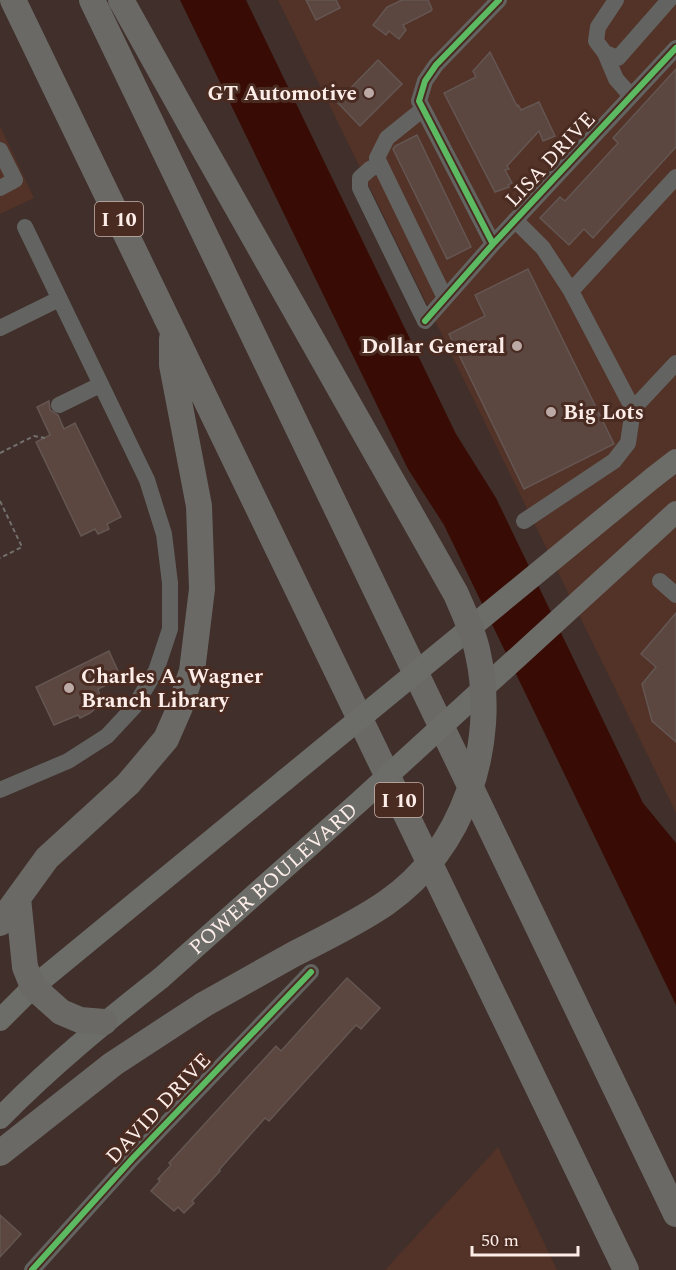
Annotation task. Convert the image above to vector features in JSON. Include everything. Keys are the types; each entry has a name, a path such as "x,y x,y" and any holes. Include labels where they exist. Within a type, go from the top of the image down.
{"highway":[{"name":"I 10","path":"13,0 626,1270"},
{"path":"92,0 676,1214"},
{"path":"0,1153 112,1064 203,1005 386,903 418,876 442,845 463,809 474,780 484,714 478,652 456,594 121,0"},
{"path":"0,923 47,858 128,784 166,739 192,671 202,589 199,506 172,365 173,329"},
{"path":"18,898 25,967 33,987 61,1012 80,1020 104,1022"}],"main road":[{"path":"0,1020 33,987 676,460"},
{"name":"POWER BOULEVARD","path":"0,1118 104,1022 161,978 359,802 676,513"}],"street":[{"path":"493,244 419,101 425,81 436,65 499,0"},
{"path":"616,0 598,27 596,41 605,53 616,79 631,96"},
{"path":"605,53 618,58 669,0"},
{"name":"LISA DRIVE","path":"380,165 370,169 360,178 360,188 425,321 515,220 676,48"},
{"path":"423,110 387,138 377,158 445,298"},
{"path":"0,150 15,180 0,188"},
{"path":"571,291 676,177"},
{"path":"515,220 543,248 571,291 633,409"},
{"path":"0,790 68,761 107,736 134,708 156,671 170,629 170,583 164,534 147,480 25,227"},
{"path":"0,328 59,299"},
{"path":"524,521 614,461 628,444 633,409 676,363"},
{"path":"59,405 100,385"},
{"path":"660,580 676,595"},
{"name":"DAVID DRIVE","path":"32,1270 132,1159 311,972"}],"path":[{"path":"0,453 34,436 45,438"},
{"path":"0,501 22,547 0,558"}],"shaded area":[{"path":"180,0 246,0 456,434 496,498 643,803 676,843 676,1005 444,525 408,469"},
{"path":"278,0 676,0 676,813"},
{"path":"0,126 34,198 0,214"},
{"path":"498,1147 557,1270 385,1270"}],"building":[{"path":"306,0 336,0 340,8 316,20"},
{"path":"402,0 428,0 432,9 403,25 406,30 399,39 389,31 386,35 373,25 387,7"},
{"path":"490,52 517,106 521,110 539,102 555,136 543,141 539,131 507,166 509,169 505,170 512,183 508,185 509,187 495,192 444,93 476,77 473,71"},
{"name":"GT Automotive","path":"378,60 402,84 360,126 337,102"},
{"path":"676,69 676,147 593,238 584,229 569,245 540,218 560,197 565,201 618,143 613,138"},
{"path":"417,135 471,247 447,259 393,149"},
{"path":"528,269 614,444 524,489 449,334 485,316 475,295"},
{"path":"49,401 50,410 58,415 64,429 75,423 121,517 107,524 109,529 98,534 95,529 81,536 36,442 50,435 37,407"},
{"path":"676,613 676,742 652,721 642,684 656,667 641,654"},
{"name":"Charles A. Wagner Branch Library","path":"109,651 121,678 98,689 102,703 90,713 80,718 78,715 54,725 36,687"},
{"path":"347,978 380,1008 361,1029 356,1025 269,1121 265,1118 184,1213 178,1207 174,1211 151,1191 171,1165 169,1163 276,1046 281,1051"},
{"path":"0,1215 21,1234 0,1257"}],"cycle path":[{"path":"493,244 419,101 425,81 436,65 499,0"},
{"path":"425,321 493,244 676,48"},
{"path":"32,1270 132,1159 311,972"}],"place":[{"name":"GT Automotive","path":"369,93"},
{"name":"Dollar General","path":"517,346"},
{"name":"Big Lots","path":"551,412"},
{"name":"Charles A. Wagner Branch Library","path":"69,688"}]}
